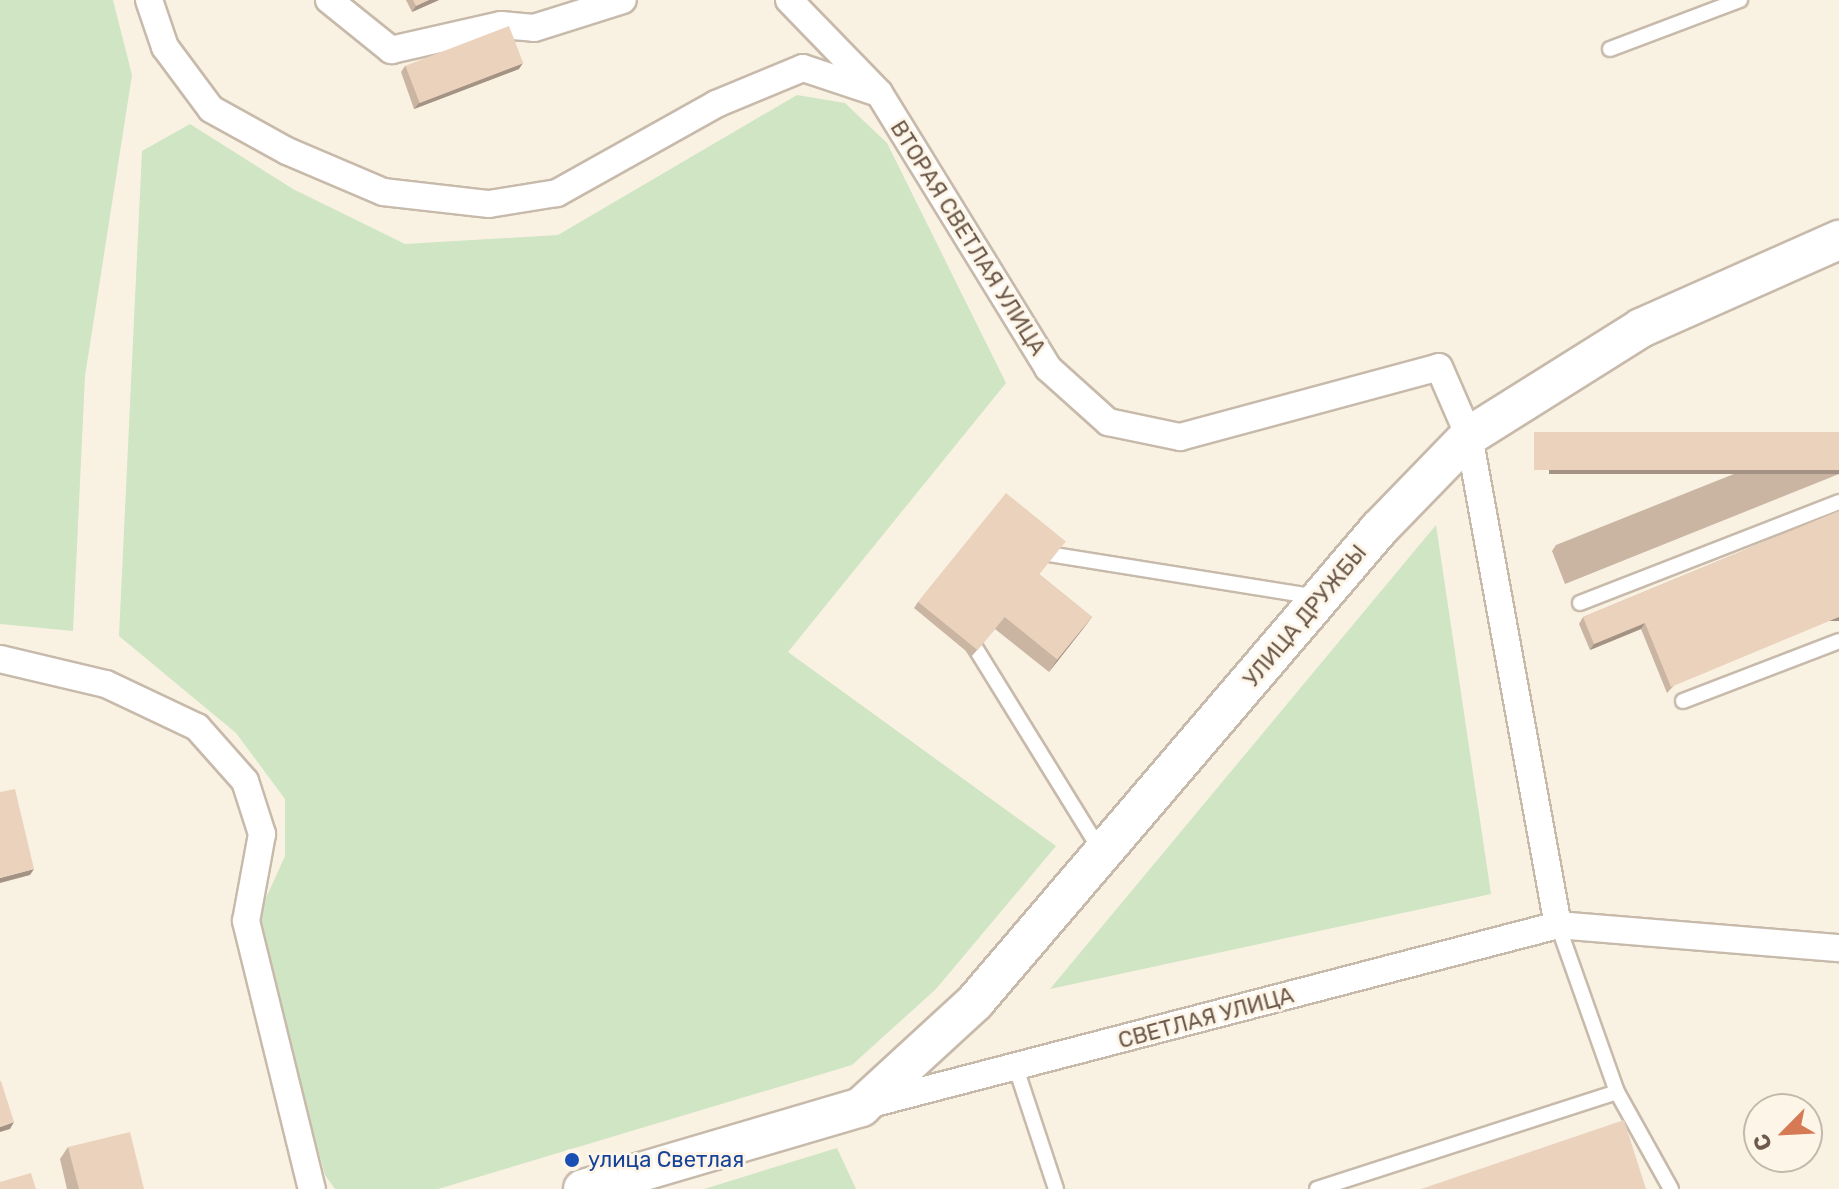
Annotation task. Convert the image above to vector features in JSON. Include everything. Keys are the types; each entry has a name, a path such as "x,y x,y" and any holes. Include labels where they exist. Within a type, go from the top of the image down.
{"street":[{"path":"149,0 165,47 211,109 287,151 383,192 489,204 557,193 716,104 803,68 879,93"},
{"path":"329,0 391,50 501,25 534,28 623,0"},
{"name":"ВТОРАЯ СВЕТЛАЯ УЛИЦА","path":"789,0 879,93 1048,368 1108,422 1180,437 1439,367 1469,436"},
{"name":"УЛИЦА ДРУЖБЫ","path":"861,1107 975,1002 1320,598 1469,436 1641,328 1839,240"},
{"path":"1469,436 1558,925"},
{"path":"0,659 106,684 197,727 245,781 262,834 246,921 312,1189"},
{"name":"СВЕТЛАЯ УЛИЦА","path":"583,1189 861,1107 1558,925 1839,948"}],"lane":[{"path":"1610,49 1699,7 1740,0"},
{"path":"1580,603 1839,502"},
{"path":"1016,549 1320,598"},
{"path":"956,617 1102,853"},
{"path":"1683,701 1839,641"},
{"path":"1558,925 1617,1092 1671,1189"},
{"path":"1016,1068 1056,1189"},
{"path":"1317,1189 1617,1092"}],"green space":[{"path":"0,0 113,0 132,75 85,376 73,631 0,624"},
{"path":"797,95 845,103 887,143 1006,383 788,652 1056,846 936,989 852,1065 438,1189 335,1189 325,1175 256,920 285,856 285,799 236,733 119,636 142,151 190,124 293,189 405,244 558,235"},
{"path":"1436,525 1491,894 1050,989"},
{"path":"837,1148 856,1189 704,1189"}],"building":[{"path":"413,0 429,0 416,6"},
{"path":"509,26 523,63 420,103 405,66"},
{"path":"1534,432 1839,432 1839,470 1534,470"},
{"path":"1006,493 1066,541 978,650 918,602"},
{"path":"1839,511 1839,617 1671,687 1645,623 1594,644 1583,617"},
{"path":"1039,574 1092,617 1057,660 1004,617"},
{"path":"15,789 34,869 0,878 0,792"},
{"path":"0,1081 14,1122 0,1127"},
{"path":"1624,1120 1646,1189 1421,1189"},
{"path":"130,1132 144,1189 79,1189 68,1147"},
{"path":"31,1173 36,1189 0,1189 0,1182"}],"place":[{"name":"улица Светлая","path":"572,1160"}]}
